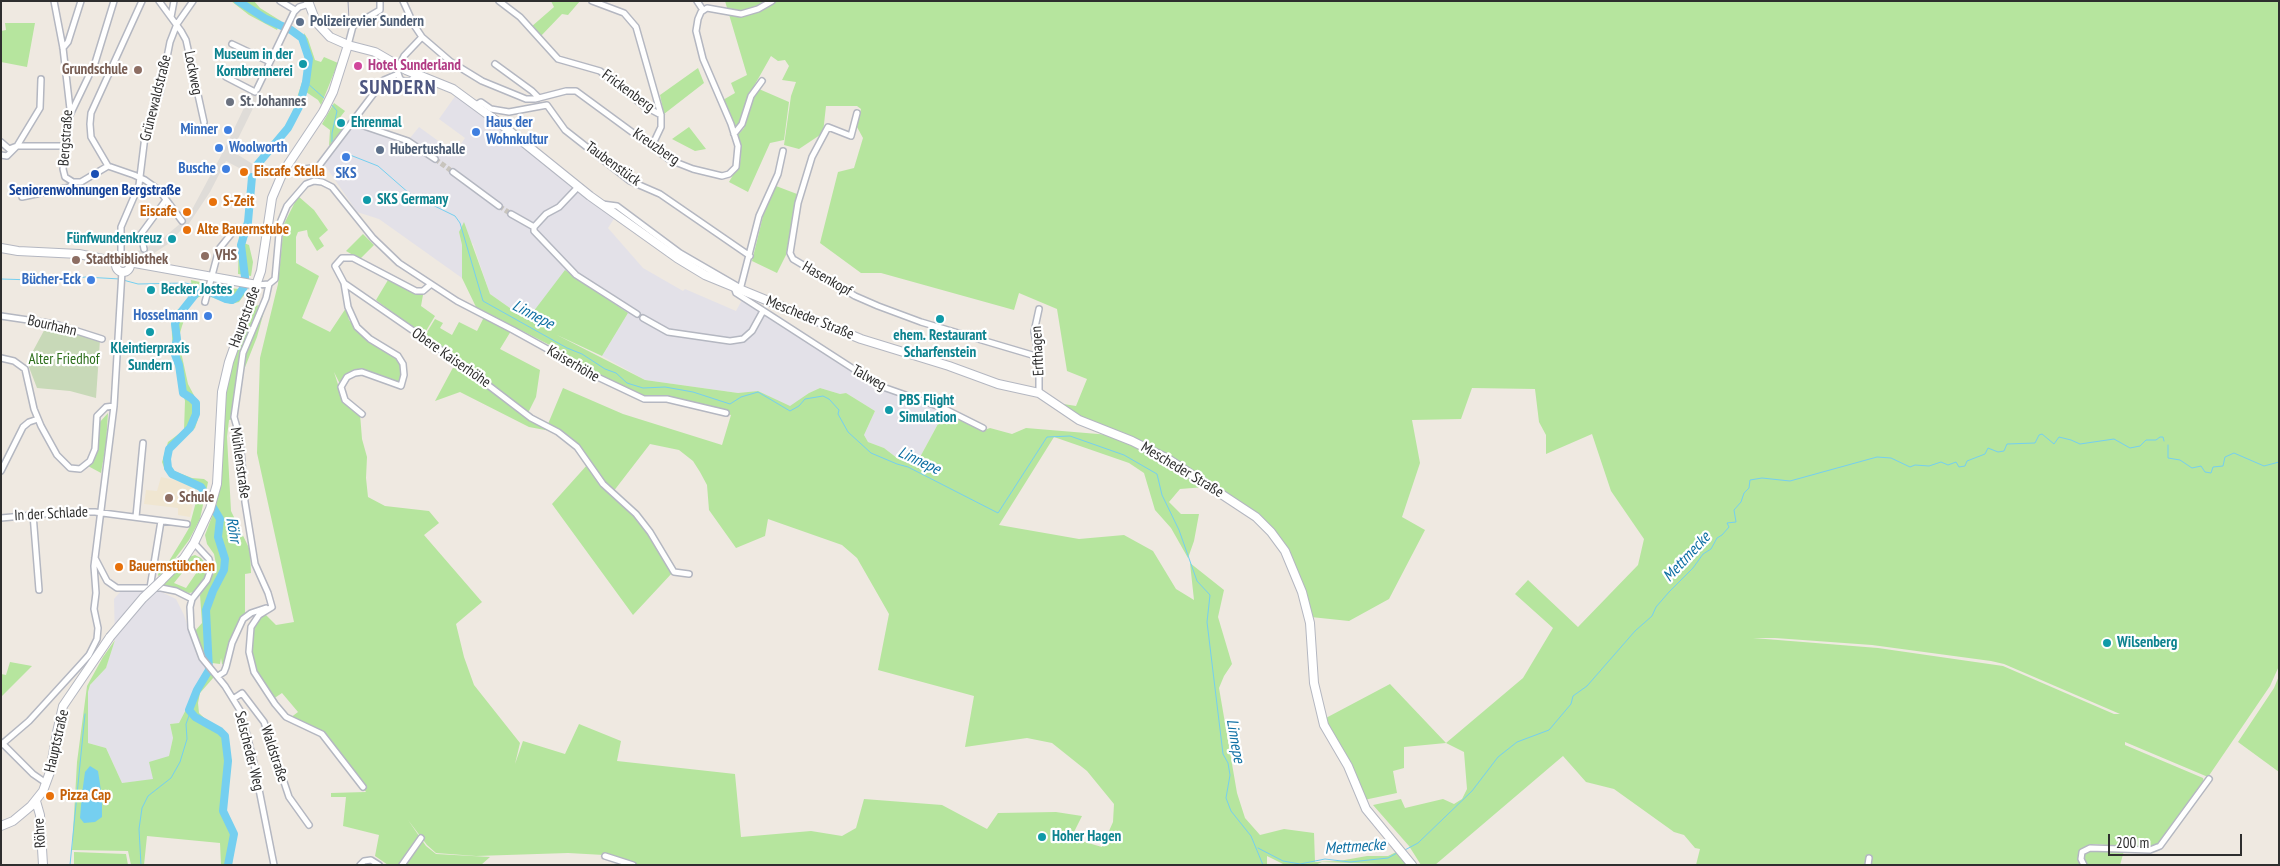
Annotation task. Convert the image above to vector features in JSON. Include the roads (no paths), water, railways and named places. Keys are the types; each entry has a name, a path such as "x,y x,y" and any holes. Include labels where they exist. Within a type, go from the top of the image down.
{"main road":[{"name":"Mescheder Straße","path":"308,3 322,31 348,45 375,52 398,66 452,89 476,105 578,187 690,267 737,289 810,316 861,339 949,366 998,384 1039,393 1079,420 1132,441 1168,459 1247,510 1275,537 1292,566 1307,608 1313,674 1322,719 1348,766 1366,809 1412,865"},
{"name":"Hauptstraße","path":"36,801 46,783 64,706 110,637 142,598 184,558 194,543 207,516 217,484 224,384 253,284 261,271 268,213 276,187 333,92 348,45"},
{"path":"1,248 18,251 80,254 119,260 126,259 129,262 253,284"},
{"path":"119,260 117,267 121,273 128,269 129,262"},
{"path":"1,826 12,821 36,801"},
{"name":"Röhre","path":"36,801 40,815 43,865"}],"street":[{"name":"Bergstraße","path":"54,1 63,48 70,116 63,173 73,182 81,182 108,166"},
{"path":"63,48 68,42 81,1"},
{"path":"70,116 95,63 114,1"},
{"path":"142,1 92,113 90,124 92,137 108,166 141,177 152,185 182,221"},
{"name":"Lockweg","path":"159,1 177,24 189,48 204,122"},
{"path":"171,17 174,1"},
{"name":"Grünewaldstraße","path":"119,260 121,227 141,177 145,136 160,93 170,42 177,24 193,1"},
{"path":"280,1 295,10"},
{"path":"348,45 354,25 377,14 381,8 380,1"},
{"name":"Kreuzberg","path":"403,1 414,25 422,36 451,62 482,81 520,98 538,98 566,91 578,92 667,158 685,166 714,175 725,176 733,171 738,159 738,146 701,54 696,25 703,10"},
{"name":"Frickenberg","path":"499,1 520,17 558,59 600,70 644,106 661,115"},
{"path":"592,1 624,13 636,27 661,115 661,128 652,146"},
{"path":"697,1 703,10 709,8 732,14 741,14 758,9 772,1"},
{"path":"226,76 256,91 295,10 308,3"},
{"path":"416,74 411,81 407,82 400,79 398,66 422,36"},
{"path":"232,44 270,62"},
{"path":"496,64 532,91 538,98"},
{"path":"305,169 316,167 320,164 384,80 398,74"},
{"path":"1,161 4,156 17,146 40,108 42,79"},
{"path":"734,134 742,124 751,96 762,80"},
{"name":"Taubenstück","path":"476,105 480,102 496,110 509,112 547,105 566,130 630,181 660,194 750,256"},
{"name":"Hasenkopf","path":"857,113 851,136 828,127 812,157 798,203 790,253 793,259 855,296 878,306 921,322 1039,357"},
{"path":"352,122 408,141 435,159"},
{"path":"1,144 8,149 17,146 66,146"},
{"path":"737,289 750,256 759,216 778,174 783,151"},
{"path":"453,172 499,206"},
{"name":"Kaiserhöhe","path":"269,284 276,276 278,238 282,218 297,193 306,184 314,181 329,185 373,238 399,263 430,285 603,381 644,398 667,399 726,413"},
{"name":"Bergstraße","path":"22,197 70,187 73,182"},
{"path":"534,227 546,214 559,207 578,187"},
{"path":"144,249 141,234 166,200"},
{"path":"511,214 534,227 534,231 576,274 637,314"},
{"path":"206,299 219,249 236,228"},
{"name":"Obere Kaiserhöhe","path":"362,414 345,400 341,387 347,377 362,372 401,386 404,375 403,364 398,356 370,339 357,328 348,307 344,284 335,266 338,260 347,257 361,262 416,291 423,291 430,285"},
{"path":"46,783 33,774 2,744 29,721 81,664 94,646 98,633 94,609 96,593 95,558 114,406 121,273"},
{"path":"253,284 269,284"},
{"name":"Mühlenstraße","path":"269,284 266,298 244,353 234,418 240,438 245,502 255,564 272,607"},
{"name":"Obere Kaiserhöhe","path":"344,284 426,342 454,359 531,418 558,432 577,447 603,484 636,514 657,541 674,572 689,574"},
{"name":"Talweg","path":"737,289 736,293 763,312 880,386 942,408 983,428"},
{"name":"Erfthagen","path":"1039,309 1034,332 1039,357 1039,393"},
{"path":"643,318 668,332 730,342 743,339 752,331 763,312"},
{"name":"Bourhahn","path":"1,316 55,324 102,339"},
{"path":"1,358 18,363 26,371 38,419 58,456 68,466 78,469 87,465 94,453 98,414 106,408 114,406"},
{"path":"1,471 23,427 28,422 38,419"},
{"path":"136,517 144,442"},
{"name":"In der Schlade","path":"1,518 66,512 101,513 187,524"},
{"path":"33,514 39,590"},
{"path":"150,588 161,521"},
{"path":"95,558 107,581 114,587 169,590 192,599 207,580 211,569 209,559 194,543"},
{"name":"Selscheder Weg","path":"192,599 189,611 190,622 200,653 241,712 253,759 274,865"},
{"path":"216,674 224,672 232,643 244,619 252,613 272,607"},
{"path":"272,607 259,615 251,628 249,652 254,672 286,717 322,734 363,787"},
{"name":"Waldstraße","path":"233,699 242,693 264,722 288,797 309,825"},
{"path":"2084,865 2081,859 2082,852 2090,848 2150,850 2160,846 2209,779"},
{"path":"402,865 421,838"},
{"path":"605,856 633,865"},
{"path":"1868,865 1869,858"},
{"path":"360,865 364,861 370,860 379,865"}],"water":[{"path":"90,766 98,771 102,797 102,817 95,822 84,823 80,818 82,794 85,772"}],"waterway":[{"name":"Röhr","path":"238,1 266,19 291,30 302,38 309,59 306,82 299,107 288,128 257,165"},
{"name":"Linnepe","path":"306,82 324,98"},
{"name":"Linnepe","path":"331,104 337,111 332,142"},
{"name":"Linnepe","path":"345,153 378,166 410,194 455,216 460,223 483,301 567,348 582,354 605,369 616,373 627,383 643,388 665,387 693,392 730,404 741,397 758,392 790,411 799,406 805,399 823,396 829,399 839,410 838,414 848,432 871,453 908,467 998,513 1047,437 1070,436 1124,455 1157,474 1162,495 1179,530 1197,581 1210,595 1207,622 1223,754 1228,763 1230,775 1226,798 1231,811 1251,836 1263,865"},
{"name":"Röhr","path":"228,865 234,834 223,811 228,761 225,736 220,731 195,717 189,710 197,690 209,670 206,610 224,570 225,559 218,537 220,519 201,487 172,474 168,468 167,459 169,449 190,428 196,414 196,403 183,393 179,365 174,352 177,339 175,324 178,316 197,292 208,291 232,300 237,297 244,287 245,277 241,245 248,222 252,177"},
{"path":"1,279 65,281 85,277 120,279"},
{"path":"123,280 138,284 185,283 196,285 203,290"},
{"name":"Mettmecke","path":"1403,851 1418,843 1472,791 1498,757 1517,742 1549,730 1571,704 1573,696 1587,686 1635,631 1652,616 1656,607 1693,568 1703,554 1711,549 1717,538 1729,527 1727,523 1736,522 1734,510 1749,488 1750,480 1762,478 1790,481 1877,457 1891,458 1910,467 1915,465 1929,466 1941,462 1948,465 1956,462 1959,467 1965,466 1967,461 1985,454 1988,448 1998,452 2004,451 2007,444 2035,443 2039,435 2042,434 2054,444 2059,437 2080,444 2114,439 2130,448 2140,446 2146,440 2156,440 2160,437 2163,437 2164,441"},
{"name":"Mettmecke","path":"2168,445 2168,458 2180,460 2192,468 2201,466 2205,472 2211,473 2213,467 2223,466 2225,457 2234,453 2264,466 2279,462"},
{"path":"141,865 139,829 142,808 148,796 171,778 180,762 187,739 186,724 190,713"},
{"path":"70,865 85,714"},
{"name":"Mettmecke","path":"1258,848 1283,861 1300,864 1325,859 1350,862 1388,858 1397,853"}],"tunnel":[{"path":"435,159 453,172"},
{"path":"499,206 511,214"}],"railway":[{"path":"348,1 349,20"}],"place":[{"name":"Polizeirevier Sundern","path":"300,22"},
{"name":"Museum in der Kornbrennerei","path":"303,64"},
{"name":"Hotel Sunderland","path":"358,66"},
{"name":"Grundschule","path":"138,70"},
{"name":"St. Johannes","path":"230,102"},
{"name":"Ehrenmal","path":"341,123"},
{"name":"Minner","path":"228,130"},
{"name":"Haus der Wohnkultur","path":"476,132"},
{"name":"Woolworth","path":"219,148"},
{"name":"Hubertushalle","path":"380,150"},
{"name":"SKS","path":"346,157"},
{"name":"Busche","path":"226,169"},
{"name":"Eiscafe Stella","path":"244,172"},
{"name":"Seniorenwohnungen Bergstraße","path":"95,174"},
{"name":"SKS Germany","path":"367,200"},
{"name":"S-Zeit","path":"213,202"},
{"name":"Eiscafe","path":"187,212"},
{"name":"Alte Bauernstube","path":"187,230"},
{"name":"Fünfwundenkreuz","path":"172,239"},
{"name":"VHS","path":"205,256"},
{"name":"Stadtbibliothek","path":"76,260"},
{"name":"Bücher-Eck","path":"91,280"},
{"name":"Becker Jostes","path":"151,290"},
{"name":"Hosselmann","path":"208,316"},
{"name":"ehem. Restaurant Scharfenstein","path":"940,319"},
{"name":"Kleintierpraxis Sundern","path":"150,332"},
{"name":"PBS Flight Simulation","path":"889,410"},
{"name":"Schule","path":"169,498"},
{"name":"Bauernstübchen","path":"119,567"},
{"name":"Wilsenberg","path":"2107,643"},
{"name":"Pizza Cap","path":"50,796"},
{"name":"Hoher Hagen","path":"1042,837"}],"district":[{"name":"SUNDERN","path":"398,88"}],"park label":[{"name":"Alter Friedhof","path":"64,360"}]}
